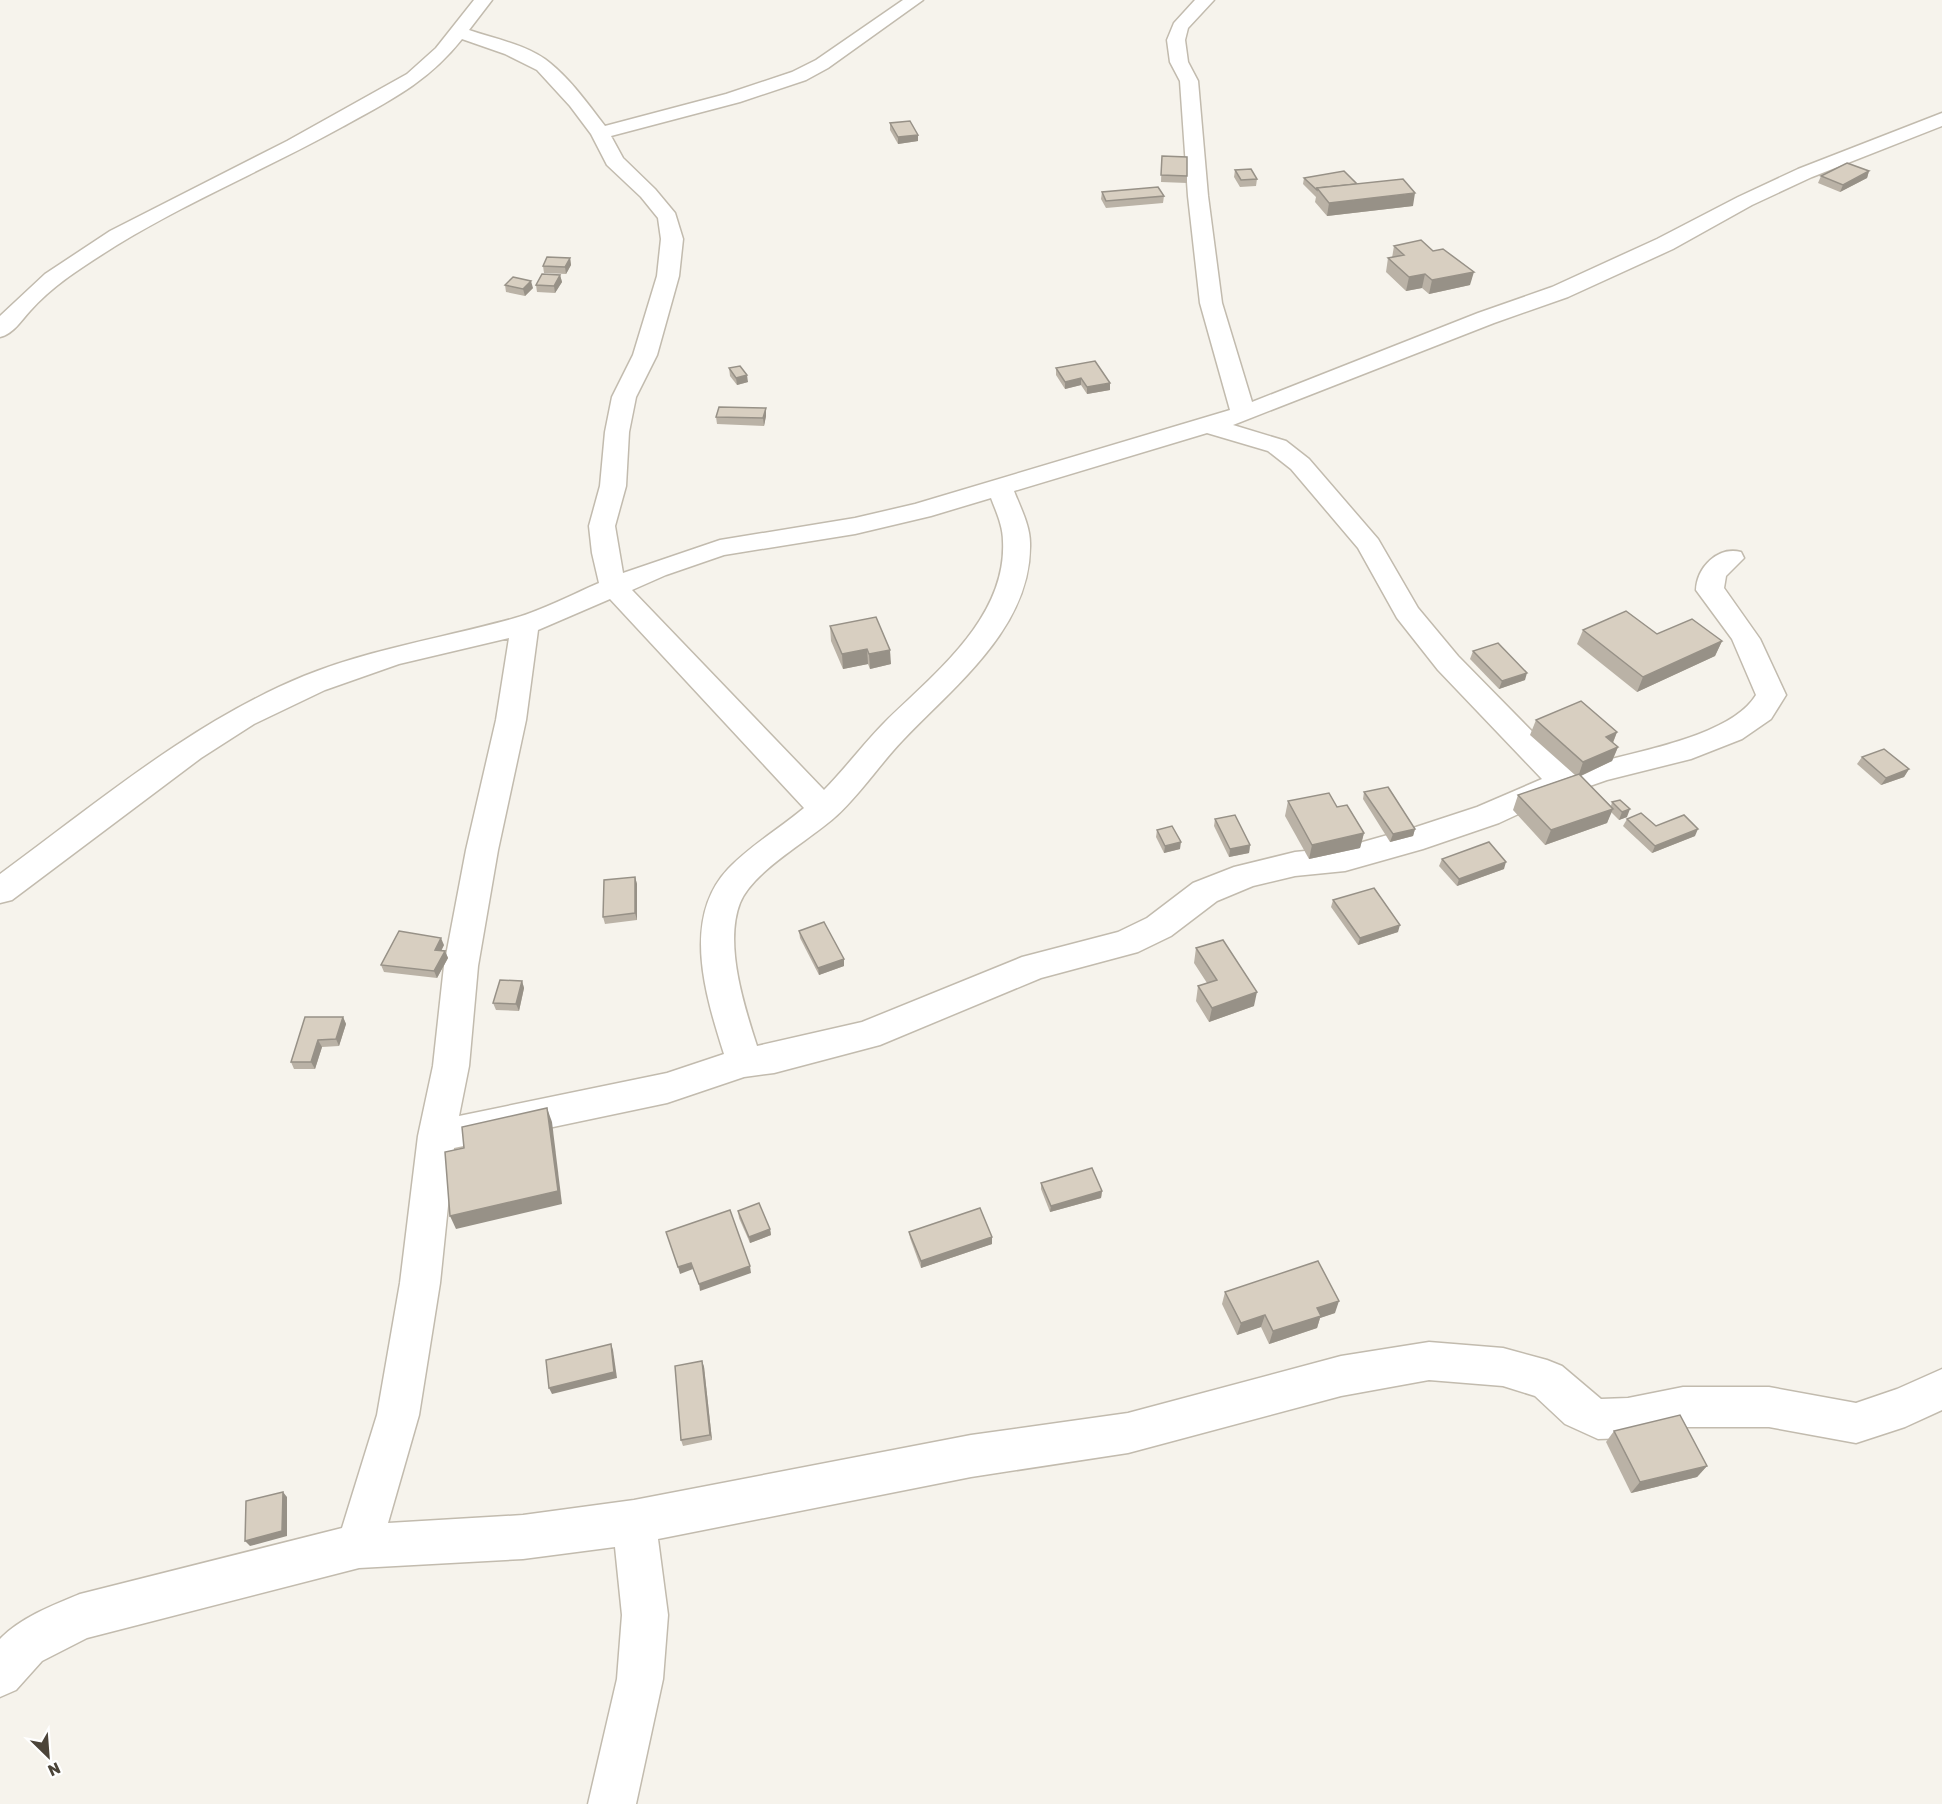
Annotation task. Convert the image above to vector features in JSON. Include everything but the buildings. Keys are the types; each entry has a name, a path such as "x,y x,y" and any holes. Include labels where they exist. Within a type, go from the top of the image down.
{"street":[{"path":"0,330 14,312 28,300 99,247 173,206 306,139 414,78 458,32 483,0"},
{"path":"600,132 733,98 799,76 822,64 914,0"},
{"path":"1205,0 1180,27 1176,40 1179,62 1189,81 1191,92 1198,196 1211,303 1243,414"},
{"path":"458,32 511,50 543,66 577,102 600,132 614,161 648,193 668,217 672,239 668,276 645,355 624,397 617,432 613,486 602,526 605,553 613,586 824,810"},
{"path":"0,891 190,751 243,717 315,683 392,656 525,626 656,568 720,548 855,526 922,510 1243,414 1486,318 1560,292 1665,244 1745,201 1805,173 1942,119"},
{"path":"1208,425 1277,446 1300,464 1369,546 1407,612 1448,663 1563,783"},
{"path":"744,1062 727,1008 722,974 718,939 722,904 746,873 777,844 824,810 876,750 979,646 1008,596 1017,542 1000,488"},
{"path":"437,1136 667,1088 744,1062 774,1058 868,1035 1034,966 1126,943 1159,927 1205,892 1246,876 1295,864 1345,859 1423,837 1488,815 1563,783 1601,771 1680,752 1731,732 1761,712 1771,695 1762,666 1738,625 1710,590 1709,579 1716,569 1731,558"},
{"path":"359,1546 398,1415 420,1283 437,1136 451,1066 461,966 482,850 511,720 525,626"},
{"path":"0,1674 26,1645 80,1617 359,1546 429,1544 523,1537 634,1522 971,1456 1128,1433 1341,1376 1429,1361 1503,1367 1547,1380 1580,1410 1598,1419 1628,1418 1683,1407 1769,1407 1856,1423 1905,1407 1942,1389"},
{"path":"612,1804 640,1679 645,1626 634,1522"}]}
